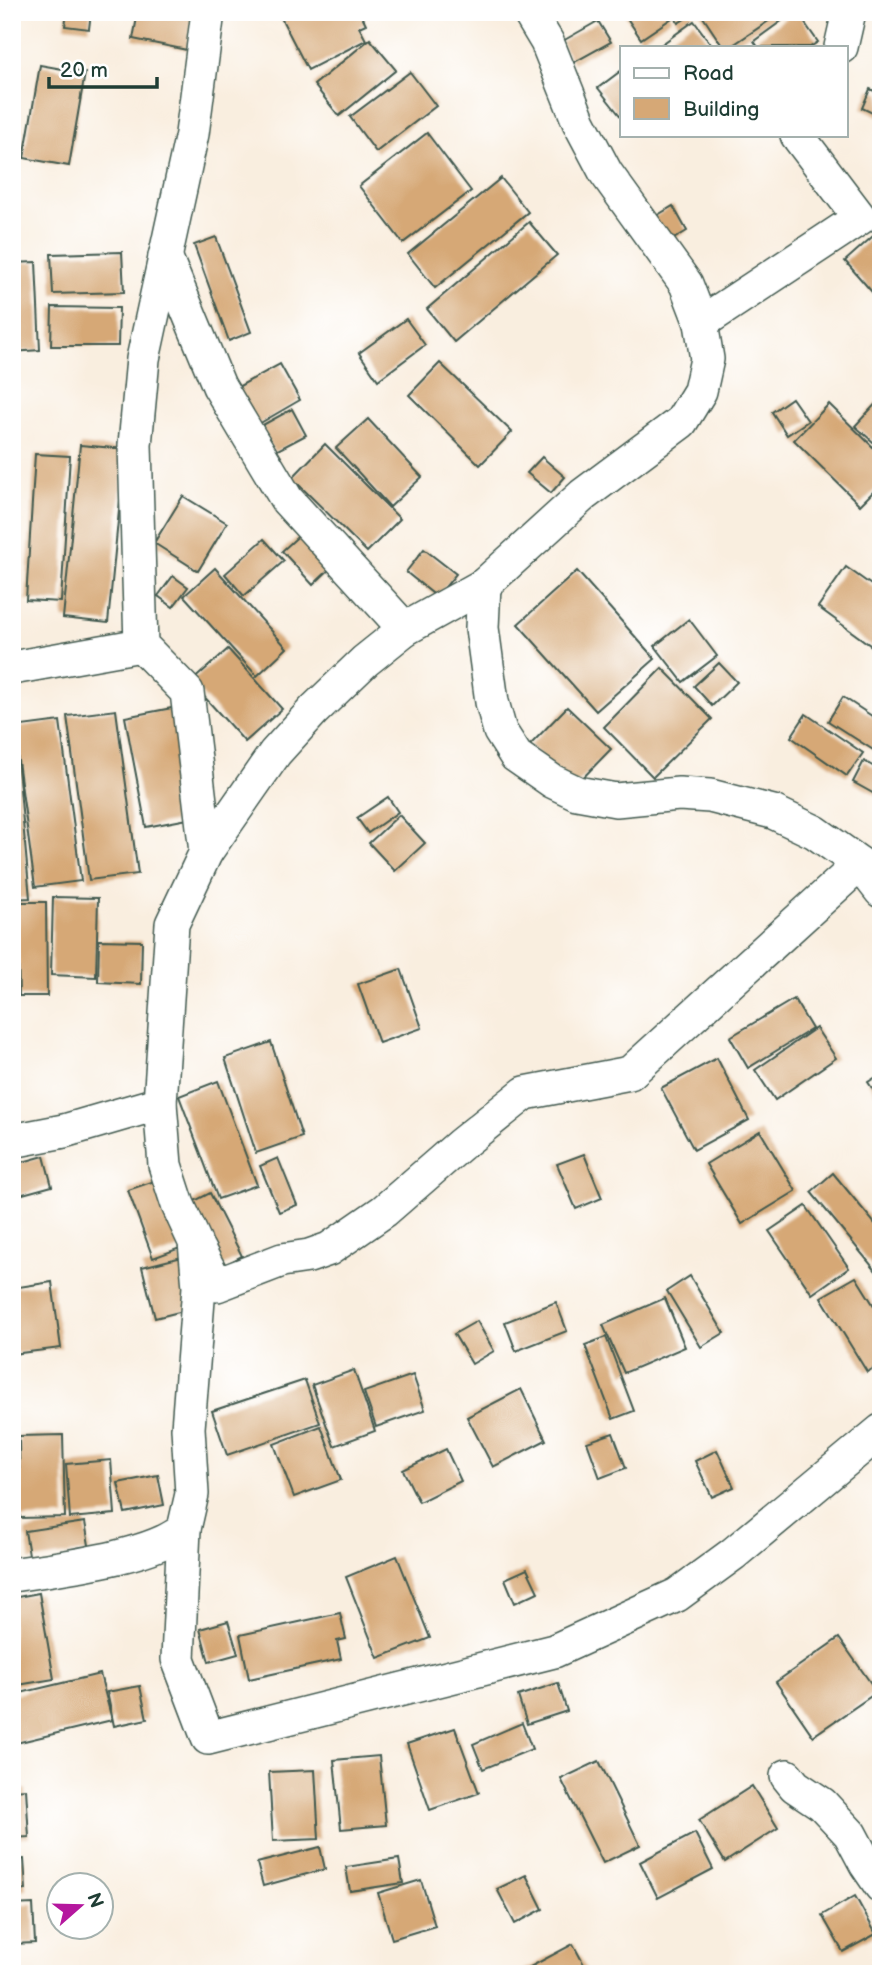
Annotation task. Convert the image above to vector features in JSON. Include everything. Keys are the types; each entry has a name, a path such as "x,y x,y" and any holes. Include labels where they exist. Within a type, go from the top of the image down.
{"street":[{"path":"206,852 187,692 141,645 135,445 142,359 192,134 208,12"},
{"path":"529,12 547,42 579,122 606,173 686,284 701,323 707,359 701,391 681,422 583,495 484,585 405,629 365,661 314,710 275,753 206,852 172,924 160,1103 165,1165 178,1205 217,1285 282,1260 309,1256 329,1249 384,1211 525,1093 629,1073 860,864"},
{"path":"841,46 849,12"},
{"path":"701,323 860,218 798,136"},
{"path":"165,256 219,386 287,500 405,629"},
{"path":"484,585 482,628 492,702 500,731 516,756 552,781 577,793 616,800 680,794 710,796 772,813 816,832 860,864 881,891"},
{"path":"12,668 141,645"},
{"path":"12,1142 160,1103"},
{"path":"195,1242 199,1287 188,1428 192,1494 184,1530 178,1659 208,1738 566,1646 677,1595 733,1554 881,1431"},
{"path":"12,1575 108,1559 172,1539 184,1530"},
{"path":"787,1776 795,1786 822,1804 850,1834 881,1886"}],"building":[{"path":"67,12 91,12 89,29 65,26"},
{"path":"138,12 168,12 193,17 187,50 133,39"},
{"path":"278,12 360,12 366,24 359,27 366,40 308,70"},
{"path":"623,12 668,12 672,18 641,39"},
{"path":"672,12 696,12 678,23"},
{"path":"782,12 731,46 722,46 701,14"},
{"path":"797,12 818,42 812,46 757,46 754,41"},
{"path":"598,21 611,42 573,63 561,42"},
{"path":"694,21 712,46 659,46"},
{"path":"370,39 396,70 339,116 314,85"},
{"path":"40,65 85,73 69,166 24,158"},
{"path":"410,72 436,106 376,152 350,117"},
{"path":"620,72 620,116 598,88"},
{"path":"870,89 881,94 881,117 862,108"},
{"path":"12,126 22,127 18,162 12,162"},
{"path":"427,133 471,191 403,243 359,186"},
{"path":"501,178 528,212 435,288 408,254"},
{"path":"673,206 687,231 660,247 646,222"},
{"path":"529,222 557,255 454,342 427,309"},
{"path":"881,229 881,284 872,292 845,261"},
{"path":"216,237 251,332 229,341 194,245"},
{"path":"122,252 124,292 53,294 51,254"},
{"path":"36,262 40,350 12,352 12,263"},
{"path":"52,307 119,308 118,346 51,346"},
{"path":"406,319 425,345 378,380 359,353"},
{"path":"440,363 512,432 480,465 409,395"},
{"path":"280,364 300,400 257,425 236,388"},
{"path":"792,398 808,421 787,435 772,412"},
{"path":"881,398 881,449 855,426"},
{"path":"829,404 881,455 881,484 860,505 794,440"},
{"path":"292,409 306,435 274,452 261,426"},
{"path":"368,419 422,477 390,507 336,448"},
{"path":"325,444 400,519 367,552 292,478"},
{"path":"80,445 125,449 108,623 63,618"},
{"path":"35,454 70,456 61,602 26,600"},
{"path":"542,457 565,477 551,493 527,473"},
{"path":"183,496 227,523 198,571 154,543"},
{"path":"305,530 335,564 313,585 282,551"},
{"path":"264,539 284,561 244,596 225,574"},
{"path":"424,549 456,574 437,597 406,572"},
{"path":"846,567 881,592 881,653 818,607"},
{"path":"215,568 287,648 257,676 184,596"},
{"path":"577,571 655,659 596,711 518,624"},
{"path":"173,576 188,587 173,607 158,596"},
{"path":"689,619 717,656 683,682 655,646"},
{"path":"228,649 282,709 245,742 191,682"},
{"path":"719,663 737,682 712,706 694,686"},
{"path":"662,668 712,719 653,777 604,727"},
{"path":"843,697 881,722 881,750 878,753 828,721"},
{"path":"567,707 611,749 573,788 530,745"},
{"path":"172,708 193,818 146,827 125,717"},
{"path":"116,710 138,874 89,880 67,716"},
{"path":"806,714 863,753 847,776 791,737"},
{"path":"60,721 81,881 35,887 16,746 30,898 12,899 12,743 16,743 14,727"},
{"path":"864,761 881,771 881,791 878,796 853,782"},
{"path":"388,797 398,812 368,833 357,818"},
{"path":"399,815 425,843 395,871 369,843"},
{"path":"53,897 98,898 96,977 51,975"},
{"path":"17,902 46,902 47,996 19,996"},
{"path":"99,940 142,941 141,984 98,982"},
{"path":"401,969 422,1028 379,1043 358,984"},
{"path":"794,999 812,1029 748,1068 730,1037"},
{"path":"816,1028 836,1058 775,1100 755,1070"},
{"path":"271,1042 302,1137 256,1153 225,1058"},
{"path":"717,1058 749,1120 694,1150 661,1088"},
{"path":"881,1074 881,1102 868,1082"},
{"path":"218,1081 257,1185 218,1199 179,1096"},
{"path":"760,1131 796,1191 742,1224 706,1164"},
{"path":"584,1154 602,1198 576,1209 557,1164"},
{"path":"44,1156 52,1186 12,1197 12,1165"},
{"path":"278,1158 297,1205 279,1212 260,1166"},
{"path":"833,1173 881,1231 881,1277 811,1192"},
{"path":"166,1177 191,1244 153,1258 128,1190"},
{"path":"210,1193 242,1256 214,1271 181,1208"},
{"path":"806,1206 849,1268 812,1294 769,1231"},
{"path":"182,1257 195,1308 155,1318 142,1267"},
{"path":"690,1276 724,1333 701,1347 667,1291"},
{"path":"856,1277 881,1317 881,1364 867,1372 821,1297"},
{"path":"52,1282 61,1348 12,1354 12,1288"},
{"path":"665,1298 685,1347 624,1373 603,1325"},
{"path":"556,1302 567,1331 516,1351 505,1322"},
{"path":"477,1321 494,1351 472,1364 454,1334"},
{"path":"606,1337 634,1411 613,1419 585,1345"},
{"path":"354,1370 375,1431 334,1446 312,1385"},
{"path":"413,1375 425,1410 376,1427 364,1392"},
{"path":"305,1380 320,1423 227,1455 212,1411"},
{"path":"521,1389 546,1440 493,1467 467,1417"},
{"path":"321,1426 341,1480 294,1497 274,1444"},
{"path":"613,1433 626,1468 600,1478 587,1442"},
{"path":"63,1435 65,1517 20,1518 19,1436"},
{"path":"446,1449 461,1481 419,1502 403,1470"},
{"path":"717,1450 734,1487 712,1497 695,1461"},
{"path":"111,1460 115,1514 70,1518 66,1464"},
{"path":"158,1475 164,1505 125,1513 118,1483"},
{"path":"85,1522 90,1551 30,1561 25,1531"},
{"path":"397,1556 430,1638 378,1658 346,1577"},
{"path":"527,1569 538,1592 515,1603 505,1579"},
{"path":"39,1593 54,1679 12,1686 12,1598"},
{"path":"340,1613 346,1639 337,1641 341,1659 249,1679 240,1635"},
{"path":"228,1621 238,1654 209,1662 200,1629"},
{"path":"839,1638 877,1692 813,1736 776,1682"},
{"path":"100,1674 112,1720 12,1744 12,1695"},
{"path":"558,1683 567,1711 527,1724 518,1696"},
{"path":"140,1686 147,1719 114,1726 107,1692"},
{"path":"522,1723 532,1749 483,1769 473,1744"},
{"path":"455,1728 479,1793 430,1810 407,1744"},
{"path":"379,1756 386,1825 341,1829 334,1760"},
{"path":"599,1761 640,1845 603,1863 561,1779"},
{"path":"315,1770 319,1839 273,1841 269,1772"},
{"path":"752,1786 778,1828 725,1862 699,1820"},
{"path":"26,1789 29,1837 12,1838 12,1790"},
{"path":"695,1833 713,1869 658,1898 640,1862"},
{"path":"320,1847 325,1869 263,1886 257,1863"},
{"path":"24,1859 26,1890 12,1891 12,1860"},
{"path":"399,1859 403,1883 350,1891 346,1867"},
{"path":"526,1875 543,1909 515,1924 497,1889"},
{"path":"421,1880 435,1926 392,1939 378,1893"},
{"path":"855,1896 876,1934 843,1952 822,1915"},
{"path":"33,1904 35,1943 12,1944 12,1905"},
{"path":"573,1944 589,1974 517,1974"}]}
